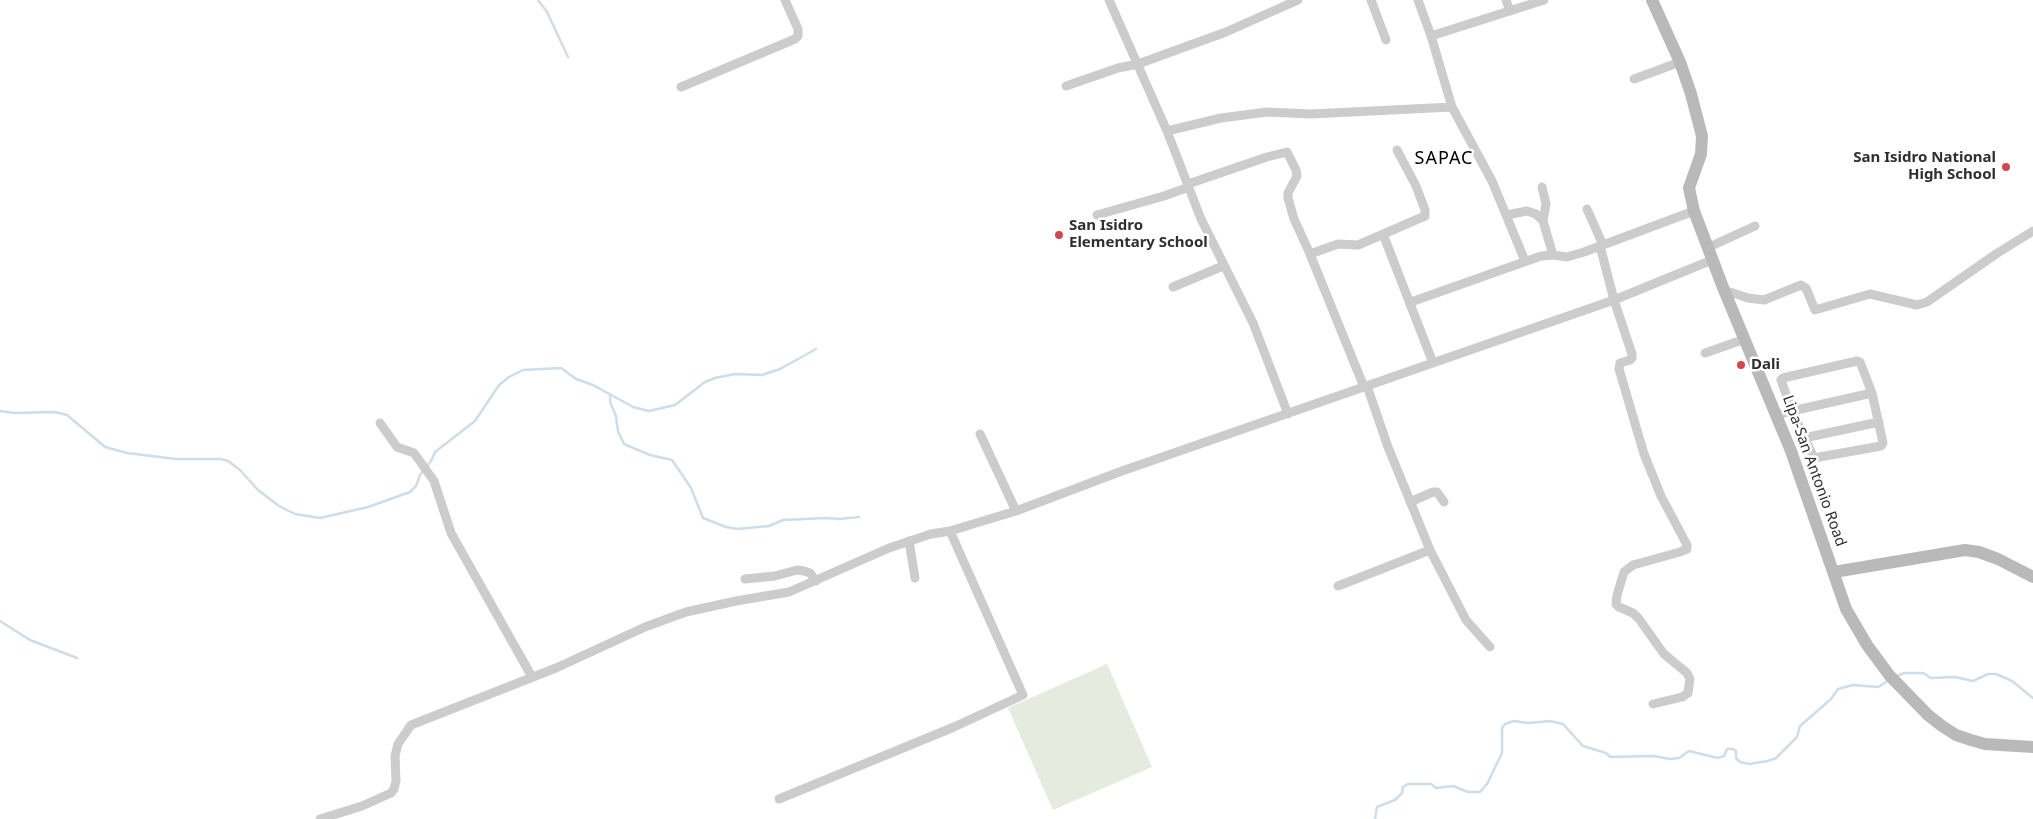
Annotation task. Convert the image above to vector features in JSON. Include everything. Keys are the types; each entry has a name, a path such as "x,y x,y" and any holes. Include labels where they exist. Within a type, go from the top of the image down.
{"main road":[{"name":"Lipa-San Antonio Road","path":"1652,0 1680,62 1702,136 1701,154 1689,188 1694,211 1724,290 1777,415 1843,601 1853,622 1867,645 1892,678 1928,715 1956,735 1985,744 2033,747"},
{"path":"1834,572 1966,550 1979,552 1998,559 2033,577"}],"street":[{"path":"1109,0 1223,266 1253,324 1288,414"},
{"path":"1066,86 1118,68 1138,64 1226,32 1298,0"},
{"path":"1371,0 1386,40"},
{"path":"1418,0 1452,107 1492,181 1525,261"},
{"path":"1506,0 1510,11"},
{"path":"1431,36 1544,0"},
{"path":"681,87 795,39 798,36 798,29 788,1"},
{"path":"1634,79 1680,62"},
{"path":"1167,132 1221,118 1267,112 1311,114 1452,107"},
{"path":"1310,254 1338,244 1358,245 1425,216 1425,210 1416,186 1397,150"},
{"path":"1097,214 1164,196 1188,185 1267,157 1287,152 1297,176 1288,193 1294,219 1365,386 1410,502 1430,550 1466,620 1490,647"},
{"path":"1542,187 1546,204 1543,221 1552,255"},
{"path":"1587,209 1602,246 1614,300 1632,354 1630,360 1620,364 1619,369 1644,454 1661,496 1687,545 1687,549 1680,552 1633,565 1624,572 1617,595 1616,604 1633,613 1639,619 1664,654 1687,673 1690,679 1688,693 1682,697 1653,704"},
{"path":"1506,215 1527,211 1536,214 1543,221"},
{"path":"1411,302 1525,261 1552,255 1567,257 1602,246 1694,211"},
{"path":"320,819 362,806 391,793 396,781 395,756 398,744 411,726 556,668 645,627 686,612 789,592 889,548 931,534 950,531 1016,511 1122,470 1614,300 1710,254 1754,226"},
{"path":"1724,290 1748,298 1764,300 1801,284 1806,288 1815,310 1870,294 1917,305 1927,302 2033,231"},
{"path":"1383,234 1411,302 1433,363"},
{"path":"1173,287 1223,266"},
{"path":"1705,354 1745,339"},
{"path":"1857,361 1863,366 1872,393 1883,443 1880,446 1814,458 1792,411 1781,380 1857,361"},
{"path":"1777,415 1872,393"},
{"path":"1804,438 1879,422"},
{"path":"380,423 397,447 414,453 426,469 436,487 451,533 532,677"},
{"path":"980,434 1016,511"},
{"path":"1410,502 1437,492 1444,502"},
{"path":"779,799 954,727 1023,695 950,531"},
{"path":"909,541 915,578"},
{"path":"1338,586 1430,550"},
{"path":"746,578 775,576 804,570 816,581"}],"shaded area":[{"path":"1107,664 1152,767 1053,810 1008,708"}],"waterway":[{"path":"538,0 547,12 568,57"},
{"path":"0,411 14,413 55,412 67,415 105,447 127,453 176,459 221,459 228,461 240,470 258,490 279,506 295,514 320,518 368,507 410,492 416,486 420,475 431,461 435,452 475,421 499,385 523,370 561,368 576,379 593,385 633,407 649,411 675,405 705,382 715,378 735,374 762,375 780,369 816,349"},
{"path":"610,394 610,402 616,416 618,431 624,444 650,455 672,460 691,488 703,518 737,529 769,526 783,520 859,517"},
{"path":"0,621 30,640 77,658"},
{"path":"1895,677 1904,673 1923,673 1931,678 1955,677 1973,681 1988,674 1996,674 2012,681 2033,698"},
{"path":"1375,819 1377,807 1395,800 1402,793 1403,787 1408,784 1431,784 1436,788 1453,786 1468,792 1480,792 1487,784 1502,753 1502,728 1505,724 1514,721 1528,723 1550,721 1563,724 1583,746 1606,753 1610,757 1654,756 1670,759 1679,758 1689,751 1718,758 1724,756 1727,749 1733,749 1736,751 1736,758 1740,762 1749,764 1776,758 1797,737 1800,726 1831,699 1838,689 1853,685 1878,687 1888,681"}],"place":[{"name":"San Isidro National High School","path":"2006,167"},
{"name":"San Isidro Elementary School","path":"1059,235"},
{"name":"Dali","path":"1741,365"}],"district":[{"name":"SAPAC","path":"1444,159"}]}
